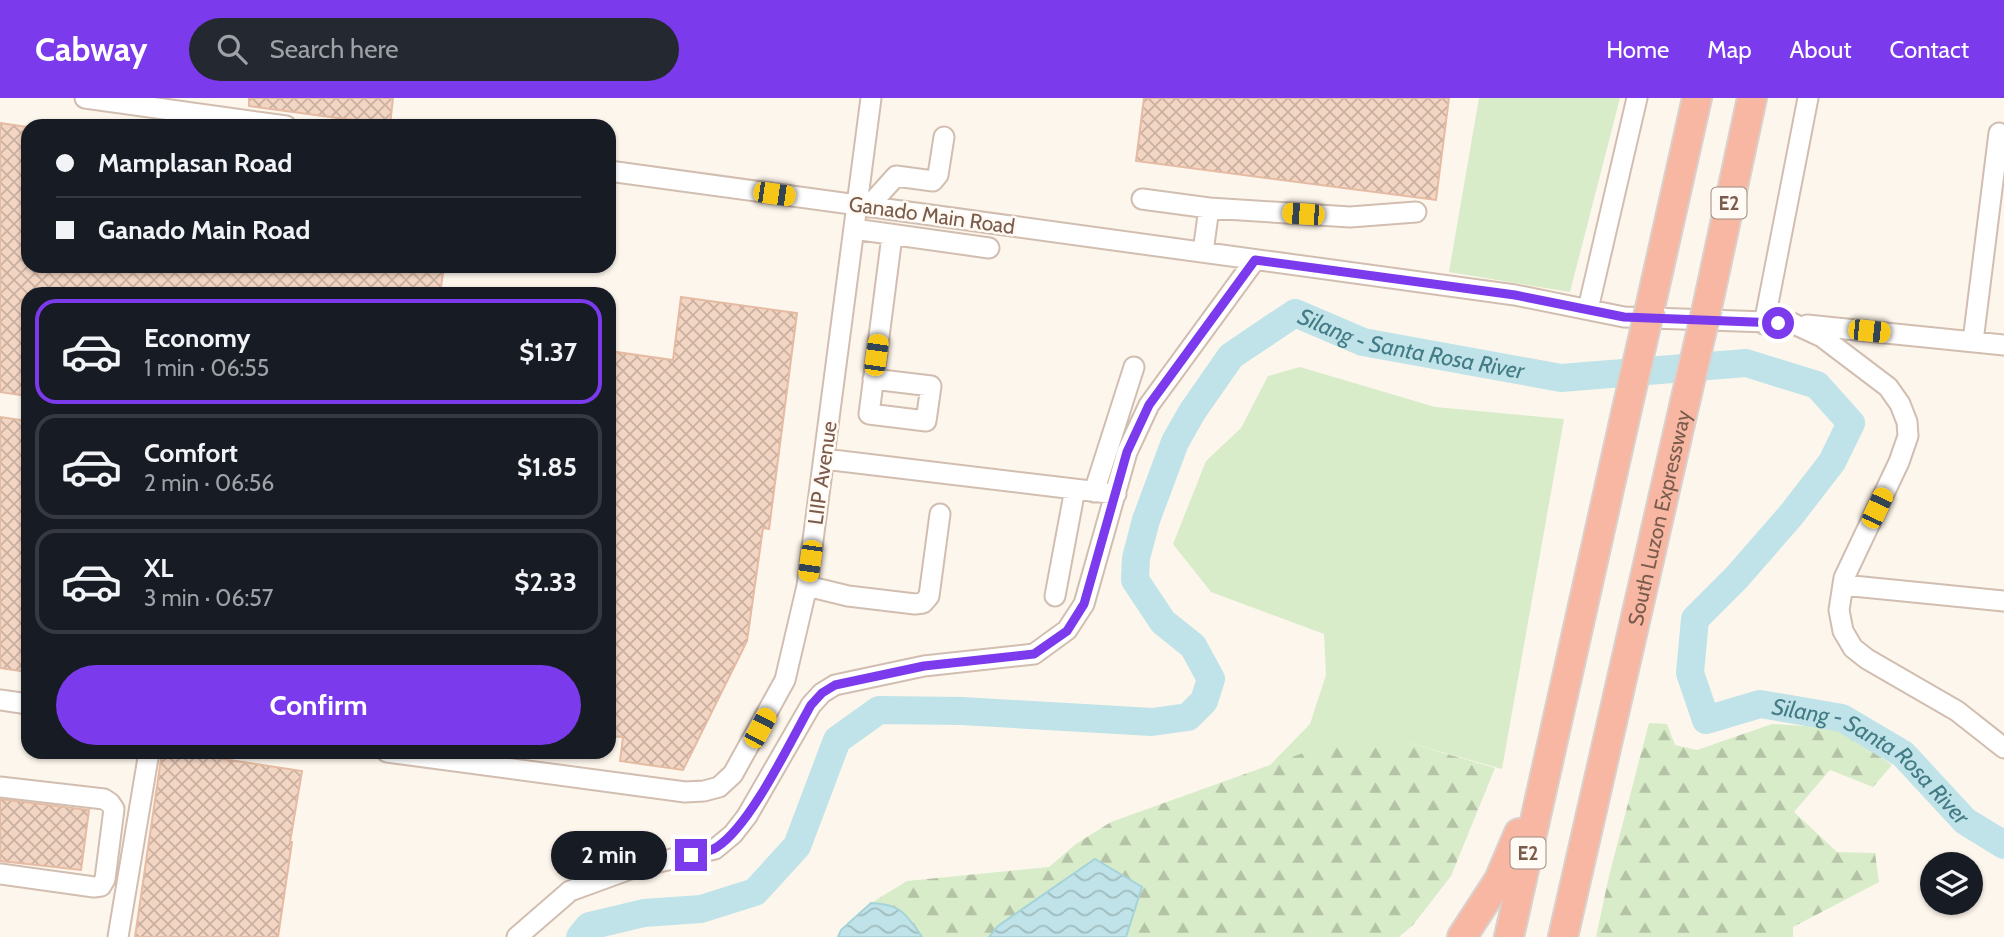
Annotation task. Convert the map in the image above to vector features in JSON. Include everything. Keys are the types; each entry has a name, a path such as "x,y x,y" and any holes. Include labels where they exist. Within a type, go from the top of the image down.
{"highway":[{"name":"E2","path":"1509,937 1697,98"},
{"name":"South Luzon Expressway","path":"1563,937 1707,308 1752,98"},
{"path":"1462,937 1499,880 1546,770"}],"street":[{"path":"85,98 236,119"},
{"name":"LIIP Avenue","path":"439,759 685,792 719,787 733,774 785,680 807,586 854,229 862,206 872,98"},
{"path":"1588,309 1637,98"},
{"path":"1764,324 1808,98"},
{"path":"1973,341 1999,133"},
{"path":"862,206 895,176 933,181 939,175 944,137"},
{"name":"Ganado Main Road","path":"616,172 1515,295 1624,317 1792,323 2004,345"},
{"path":"1142,199 1209,208 1350,217 1416,212"},
{"path":"1203,252 1209,208"},
{"path":"854,229 989,248"},
{"path":"873,379 892,236"},
{"path":"517,937 570,891 634,868 715,849 733,834 747,816 811,705 822,693 835,685 924,666 1034,654 1067,631 1084,604 1127,452 1149,405 1255,260"},
{"path":"1792,323 1822,337 1888,387 1900,404 1907,422 1908,436 1899,462 1843,585 1839,610 1843,631 1853,648 1867,659 1957,711 2004,748"},
{"path":"1055,596 1085,490 1134,367"},
{"path":"824,459 1116,494"},
{"path":"807,586 848,596 923,603 929,596 940,514"},
{"path":"1843,585 2004,601"},
{"path":"0,699 21,703"},
{"path":"118,937 148,759"},
{"path":"0,787 104,799 114,809 105,879 101,886 0,874"}],"green space":[{"path":"1479,98 1620,98 1570,292 1449,272"},
{"path":"1300,367 1435,407 1564,419 1502,769 1406,742 1289,758 1270,765 1310,724 1326,675 1324,634 1211,592 1173,544 1206,461 1241,428 1268,376"},
{"path":"1649,723 1667,724 1675,745 1697,750 1772,724 1838,728 1892,765 1873,787 1830,770 1794,812 1837,852 1875,853 1879,882 1793,927 1793,937 1596,937"},
{"path":"1406,742 1495,768 1451,876 1413,925 1399,937 1126,937 1142,887 998,926 989,937 922,937 902,912 889,906 871,903 907,881 1049,867 1076,844 1111,822 1317,748"}],"water":[{"path":"1095,859 1142,887 1126,937 989,937 998,926"},
{"path":"871,903 896,908 902,912 922,937 838,937 841,930"}],"building":[{"path":"249,98 393,98 391,119 345,119 249,106"},
{"path":"1144,98 1449,98 1436,200 1136,161"},
{"path":"0,123 21,126 21,273 443,273 441,287 21,287 21,395 0,392"},
{"path":"681,297 797,313 769,529 763,528 747,641 683,770 620,761 623,737 616,736 616,352 673,360"},
{"path":"0,417 21,420 21,671 0,668"},
{"path":"161,759 223,759 302,771 278,937 135,937"},
{"path":"0,799 89,810 81,870 0,861"}],"waterway":[{"name":"Silang - Santa Rosa River","path":"580,937 589,926 644,913 701,909 755,892 797,846 837,740 879,710 962,711 1152,722 1188,717 1204,701 1211,679 1193,646 1163,622 1135,580 1136,558 1146,520 1175,442 1192,412 1231,356 1295,313 1363,342 1561,378 1746,363 1817,385 1851,423 1832,462 1791,515 1737,577 1695,619 1690,673 1706,720 1760,704 1842,718 1903,754 1965,821 2004,845"}],"route":[{"path":"691,855 715,849 733,834 747,816 811,705 822,693 835,685 924,666 1034,654 1067,631 1084,604 1127,452 1149,405 1255,260 1515,295 1624,317 1778,323"}]}
